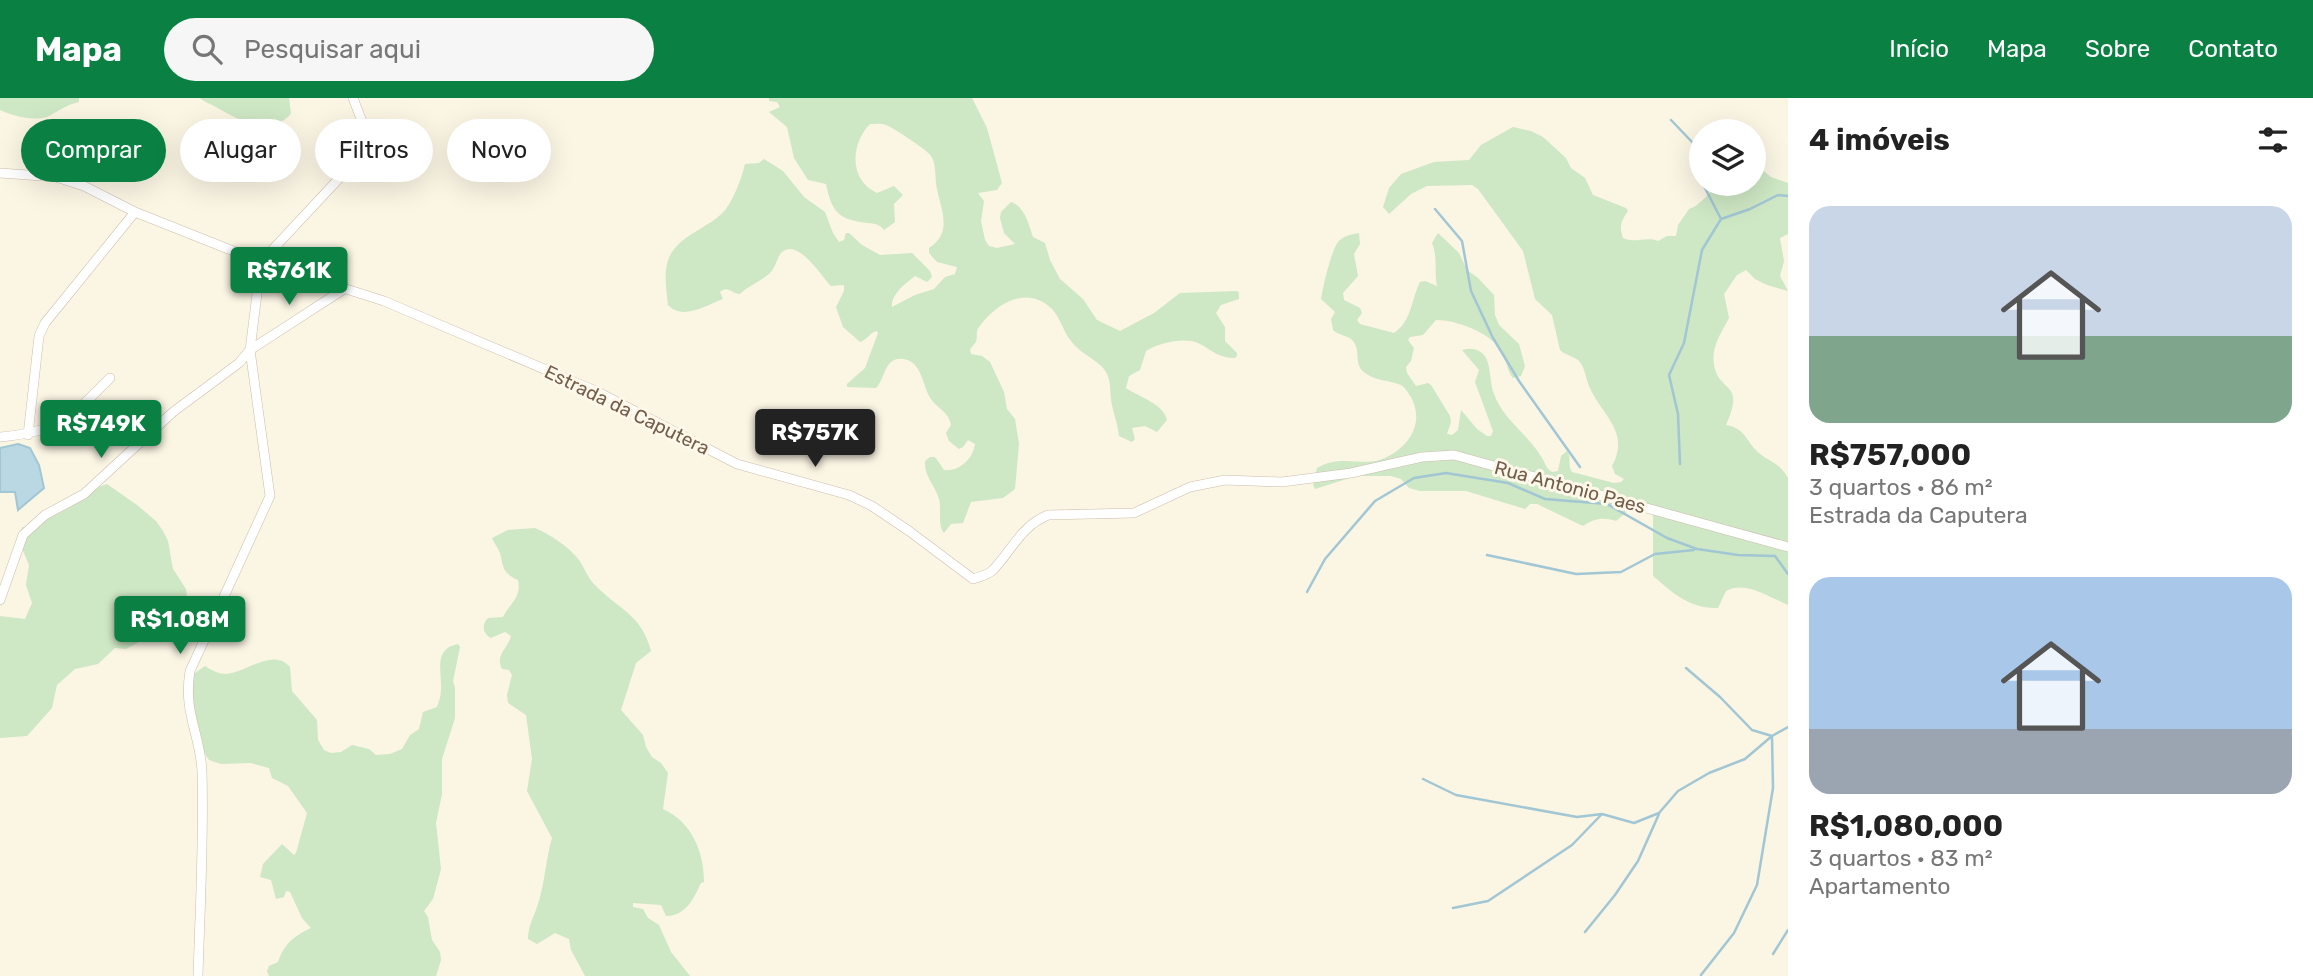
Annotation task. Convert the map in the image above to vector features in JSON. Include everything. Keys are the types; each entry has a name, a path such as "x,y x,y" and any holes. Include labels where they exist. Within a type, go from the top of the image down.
{"street":[{"path":"198,976 202,767 187,702 187,689 190,671 270,496 250,350 261,262 360,156 368,137 353,98"},
{"name":"Estrada da Caputera","path":"0,173 56,177 83,186 135,212 261,262 384,301 598,392 737,464 849,495 872,506 909,531 973,579 991,572 1016,538 1035,520 1048,515 1134,513 1190,487 1225,480 1283,482 1351,473"},
{"path":"28,435 39,336 45,323 135,212"},
{"path":"0,600 23,535 45,515 84,494 173,412 239,363 250,350 344,289"},
{"path":"0,437 28,435 59,424 75,413 110,378"},
{"name":"Rua Antonio Paes","path":"1351,473 1422,457 1454,455 1788,547"}],"green space":[{"path":"0,98 79,98 79,102 44,118 31,118 0,110"},
{"path":"200,98 289,98 291,114 285,119 238,119"},
{"path":"769,98 972,98 987,128 1002,183 997,190 978,193 984,201 981,221 989,246 997,248 1015,244 1004,233 1000,218 1001,212 1011,202 1016,204 1025,216 1033,237 1045,243 1060,279 1083,299 1097,320 1120,331 1154,313 1180,293 1237,291 1239,299 1221,305 1216,313 1225,327 1225,341 1237,356 1225,357 1200,344 1187,341 1165,343 1146,351 1140,370 1129,376 1126,388 1156,405 1167,420 1157,432 1145,426 1132,428 1135,439 1132,442 1119,436 1110,384 1104,369 1074,345 1052,309 1032,298 1012,300 1003,305 979,327 976,342 970,350 971,354 982,356 990,362 1004,392 1007,409 1015,419 1019,444 1015,489 1003,498 971,502 963,523 951,524 944,533 939,499 926,472 925,461 935,457 944,470 955,469 968,459 975,444 968,440 959,449 949,441 946,433 951,425 950,421 931,399 919,370 910,361 892,361 876,388 847,387 865,368 878,333 875,332 860,342 843,327 836,307 844,285 831,286 809,260 794,250 787,249 781,253 771,272 740,294 723,290 720,292 723,299 688,312 674,310 668,305 666,269 672,252 726,209 745,164 759,163 764,159 783,171 804,197 825,212 839,242 849,233 862,245 880,255 912,253 930,271 932,277 927,282 915,276 903,286 896,294 892,307 934,289 945,277 955,274 957,267 937,262 929,253 929,248 941,234 943,218 935,165 929,154 889,126 870,124 856,151 857,170 861,179 877,193 894,186 903,195 894,204 895,222 884,230 876,224 850,220 834,208 826,184 808,180 794,158 787,127 769,112 780,107 777,102 769,101"},
{"path":"1513,127 1543,137 1566,158 1571,168 1585,178 1593,195 1626,208 1628,211 1622,221 1621,230 1623,238 1628,240 1658,241 1667,236 1676,236 1678,225 1689,209 1707,196 1766,196 1766,173 1788,183 1788,234 1780,238 1784,261 1780,276 1788,291 1755,279 1746,270 1737,275 1724,294 1729,318 1717,340 1713,358 1717,374 1732,394 1733,401 1726,425 1742,432 1754,449 1778,466 1788,478 1788,605 1741,587 1726,591 1718,608 1699,606 1675,594 1653,576 1653,515 1647,505 1635,505 1616,521 1599,519 1583,526 1537,504 1530,504 1525,509 1466,491 1420,491 1409,488 1401,479 1391,476 1356,476 1315,489 1313,485 1317,468 1335,462 1369,462 1385,458 1407,441 1415,425 1415,407 1406,390 1401,385 1373,378 1362,370 1355,344 1333,330 1331,319 1335,312 1321,299 1335,247 1345,237 1359,233 1360,244 1354,254 1358,276 1343,293 1344,300 1360,308 1362,313 1357,320 1360,324 1394,333 1408,316 1420,282 1425,281 1437,286 1432,243 1438,233 1459,253 1467,270 1494,295 1495,315 1499,325 1519,344 1525,366 1521,376 1513,378 1498,346 1473,329 1454,322 1436,320 1423,335 1410,337 1408,340 1414,348 1411,361 1406,367 1407,373 1416,386 1428,383 1431,385 1450,416 1447,434 1452,435 1458,430 1461,410 1477,429 1487,436 1491,436 1493,431 1475,382 1479,370 1462,350 1475,349 1485,357 1498,403 1552,472 1558,471 1561,456 1567,451 1572,472 1614,483 1624,479 1615,474 1612,466 1618,443 1612,424 1594,396 1581,364 1560,350 1552,315 1535,299 1523,251 1478,189 1472,185 1427,186 1411,194 1389,214 1383,207 1389,188 1401,174 1434,162 1469,160 1481,145"},
{"path":"107,484 137,505 156,521 163,531 168,541 173,569 186,589 189,616 174,633 165,633 151,640 141,641 126,649 115,648 98,664 75,669 57,685 52,708 27,736 0,738 0,616 25,619 32,603 26,585 29,565 19,541 22,527 33,528 67,503"},
{"path":"535,528 570,550 593,583 635,620 647,638 651,651 636,663 621,710 643,735 652,757 661,763 668,773 663,809 689,830 699,849 704,882 679,913 666,916 661,905 633,903 633,907 643,909 648,918 659,925 671,952 690,976 585,976 571,950 569,939 555,933 537,944 528,939 552,838 527,791 532,759 526,715 508,703 507,695 512,675 509,670 502,669 500,664 502,652 511,636 505,632 491,638 486,634 484,626 488,618 503,617 515,600 519,586 518,580 506,572 492,538 508,530"},
{"path":"458,644 460,647 453,681 455,718 442,759 442,794 436,823 441,869 433,899 424,911 428,917 432,940 440,952 441,960 436,976 269,976 269,966 278,962 287,945 311,928 302,918 290,892 286,891 284,897 276,899 271,880 260,877 263,864 282,844 294,855 296,853 307,813 288,786 272,778 269,768 250,763 221,764 209,760 202,749 185,685 191,676 205,666 217,673 226,674 268,660 283,662 290,667 292,691 317,720 318,740 324,750 331,753 341,752 352,745 369,749 376,755 390,754 402,749 410,735 419,729 423,712 437,707 441,692 442,656 450,647"}],"water":[{"path":"18,444 30,448 39,465 44,488 18,510 15,492 0,492 0,448"}],"waterway":[{"path":"1671,120 1689,139"},
{"path":"1721,219 1778,195 1788,196"},
{"path":"1680,464 1678,414 1669,375 1684,343 1702,250 1721,219 1709,196"},
{"path":"1435,209 1462,241 1471,291 1493,338 1519,381 1580,467"},
{"path":"1307,592 1325,559 1375,501 1414,478 1446,473 1508,483 1545,499 1607,504 1667,538 1697,549 1738,555 1775,556 1788,574"},
{"path":"1487,555 1576,574 1621,572 1655,554 1694,550"},
{"path":"1686,668 1720,697 1752,730 1772,736 1773,788 1757,885 1734,933 1701,975"},
{"path":"1423,779 1456,795 1577,817 1602,814 1634,823 1659,813 1678,791 1709,773 1745,759 1772,736 1788,727"},
{"path":"1585,932 1638,861 1659,814"},
{"path":"1453,908 1488,901 1572,845 1601,815"},
{"path":"1773,954 1788,930"}]}
